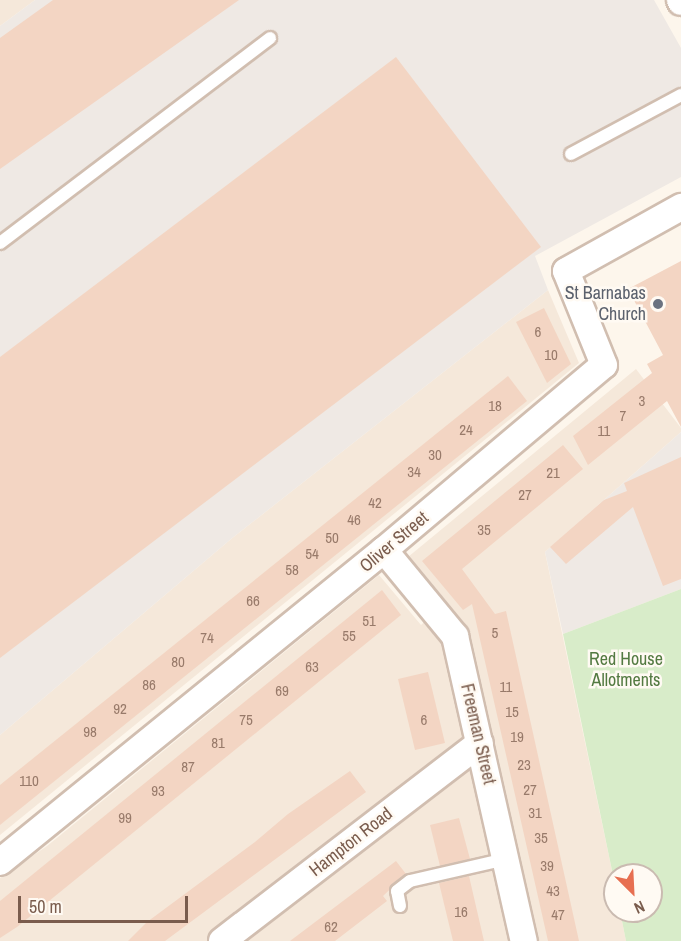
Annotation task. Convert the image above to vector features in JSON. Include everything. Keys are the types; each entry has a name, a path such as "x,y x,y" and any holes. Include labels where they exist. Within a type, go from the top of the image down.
{"street":[{"name":"Oliver Street","path":"0,862 384,550 604,366 566,270 681,207"},
{"name":"Freeman Street","path":"384,550 455,636 524,941"},
{"name":"Hampton Road","path":"222,941 480,743"}],"lane":[{"path":"0,243 270,38"},
{"path":"571,154 681,95"},
{"path":"400,906 398,891 410,881 506,859"}],"shaded area":[{"path":"0,0 35,0 0,26"},
{"path":"35,0 654,0 681,48 681,177 535,256 548,290 231,539 0,735 0,26"},
{"path":"548,290 579,363 0,835 0,735 231,539"},
{"path":"636,369 681,428 681,432 545,552 610,863 603,863 603,923 622,923 626,941 0,941 0,878 47,846 379,575 421,625 446,601 408,557"},
{"path":"681,432 681,589 563,634 545,552"}],"green space":[{"name":"Red House Allotments","path":"681,589 681,941 626,941 622,923 663,923 663,863 610,863 563,634"}],"building":[{"path":"53,0 239,0 0,169 0,38"},
{"path":"396,57 541,247 0,658 0,357"},
{"path":"681,261 681,427 667,401 588,465 573,436 652,373 647,364 663,355 628,289"},
{"path":"544,308 571,364 547,383 516,322"},
{"path":"508,376 527,401 0,825 0,785"},
{"path":"563,445 583,469 462,569 495,614 506,611 579,941 548,941 472,604 463,610 422,561"},
{"path":"681,457 681,579 663,586 633,507 566,564 550,547 604,500 627,491 624,483"},
{"path":"382,590 401,615 17,927 0,938 0,901"},
{"path":"428,672 445,743 415,750 398,679"},
{"path":"350,771 366,792 165,941 128,941 147,922 255,842 288,814"},
{"path":"459,818 470,859 440,866 430,825"},
{"path":"396,861 406,874 383,896 387,901 335,941 290,941"},
{"path":"469,876 484,941 453,941 439,883"}],"place":[{"name":"St Barnabas Church","path":"658,304"}]}
